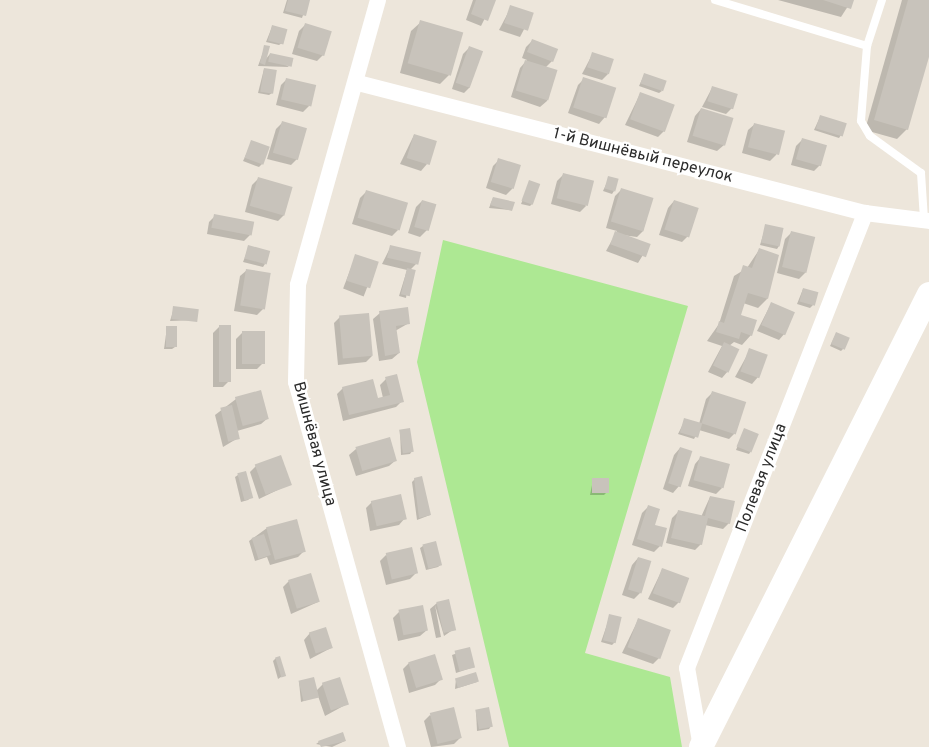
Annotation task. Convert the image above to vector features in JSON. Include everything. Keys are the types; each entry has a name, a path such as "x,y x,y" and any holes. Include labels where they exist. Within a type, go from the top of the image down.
{"street":[{"name":"Вишнёвая улица","path":"378,0 358,83 298,285 296,382 398,747"},
{"name":"1-й Вишнёвый переулок","path":"358,83 865,213 926,221"},
{"name":"Полевая улица","path":"701,747 687,668 865,213"},
{"path":"701,747 929,294"}],"lane":[{"path":"715,0 867,45"},
{"path":"882,0 867,45 861,121 870,136 921,173 926,221"}],"green space":[{"path":"443,240 688,306 585,653 670,677 682,747 509,747 417,362"}],"building":[{"path":"288,0 310,0 306,16 285,11"},
{"path":"476,0 496,0 488,21 471,14"},
{"path":"823,0 854,0 851,9"},
{"path":"908,0 929,0 929,57 908,130 874,120"},
{"path":"510,5 534,13 528,31 504,23"},
{"path":"420,20 463,32 451,76 408,63"},
{"path":"305,23 332,31 324,56 297,48"},
{"path":"272,25 287,29 283,45 268,40"},
{"path":"532,39 558,49 553,62 527,52"},
{"path":"264,45 270,46 265,65 260,63"},
{"path":"469,46 483,51 470,88 456,83"},
{"path":"592,52 614,59 609,74 587,67"},
{"path":"270,53 293,58 292,67 268,62"},
{"path":"525,60 558,70 548,101 516,91"},
{"path":"264,68 277,70 273,94 260,92"},
{"path":"644,73 667,81 663,91 640,83"},
{"path":"583,77 616,88 606,118 573,107"},
{"path":"286,78 316,85 311,106 281,99"},
{"path":"712,86 738,94 733,109 707,101"},
{"path":"640,92 675,105 665,132 630,119"},
{"path":"701,108 734,118 725,146 693,136"},
{"path":"820,115 847,123 843,137 816,128"},
{"path":"282,121 307,128 298,160 273,153"},
{"path":"754,123 785,131 779,155 748,147"},
{"path":"414,134 437,141 430,165 407,158"},
{"path":"802,138 827,145 821,166 796,159"},
{"path":"251,140 270,147 263,165 245,158"},
{"path":"498,158 521,165 514,189 491,182"},
{"path":"563,173 594,181 588,206 557,198"},
{"path":"608,176 619,179 615,191 605,189"},
{"path":"258,177 293,187 284,216 250,206"},
{"path":"529,180 540,184 533,205 521,201"},
{"path":"621,188 654,198 643,231 611,221"},
{"path":"366,190 408,203 400,231 358,218"},
{"path":"493,197 515,202 512,211 490,205"},
{"path":"422,200 436,204 429,231 414,227"},
{"path":"674,200 699,208 689,238 664,229"},
{"path":"214,214 254,222 252,236 211,228"},
{"path":"765,224 784,228 780,247 761,243"},
{"path":"615,231 651,244 646,257 610,244"},
{"path":"791,231 815,237 806,273 782,267"},
{"path":"248,245 270,251 267,264 244,259"},
{"path":"390,245 421,252 418,265 387,258"},
{"path":"759,248 779,255 768,299 748,293 741,315 757,320 752,336 741,332 739,339 716,332 719,321 724,323 743,265 752,268"},
{"path":"355,254 379,262 370,288 346,281"},
{"path":"407,268 416,270 410,296 401,294"},
{"path":"246,269 271,273 265,309 240,306"},
{"path":"803,288 818,292 815,306 799,302"},
{"path":"771,302 795,312 785,335 761,325"},
{"path":"173,306 199,309 197,322 171,319"},
{"path":"408,307 410,324 396,326 400,353 385,356 379,311"},
{"path":"369,313 373,356 343,358 339,316"},
{"path":"219,325 231,325 231,382 219,382"},
{"path":"166,326 177,326 177,347 166,347"},
{"path":"242,331 265,331 265,364 242,364"},
{"path":"836,332 850,338 845,350 831,344"},
{"path":"724,342 739,349 728,373 713,366"},
{"path":"749,348 768,355 759,378 740,371"},
{"path":"397,374 404,402 349,415 342,387 373,379 378,398 390,395 385,377"},
{"path":"261,390 269,419 243,426 235,397"},
{"path":"712,391 746,402 736,434 701,423"},
{"path":"232,405 240,439 228,442 220,408"},
{"path":"684,418 702,423 698,438 680,432"},
{"path":"410,428 414,452 403,453 399,430"},
{"path":"744,428 759,434 751,453 737,447"},
{"path":"390,437 397,461 362,471 355,447"},
{"path":"680,447 692,451 681,487 668,483"},
{"path":"281,455 292,485 266,495 255,465"},
{"path":"700,456 730,464 723,488 694,480"},
{"path":"246,471 253,498 245,500 237,473"},
{"path":"422,476 431,515 419,518 414,478"},
{"path":"592,478 609,478 609,493 592,493"},
{"path":"401,494 407,519 377,526 371,501"},
{"path":"710,496 735,501 730,524 708,518 702,545 671,538 678,510 705,516"},
{"path":"648,505 660,509 655,525 667,528 662,547 637,539"},
{"path":"297,519 306,552 275,560 266,527"},
{"path":"264,534 271,555 258,559 252,538"},
{"path":"436,541 442,565 428,569 422,544"},
{"path":"412,547 418,573 392,579 386,553"},
{"path":"638,557 651,561 641,594 628,590"},
{"path":"662,568 689,578 680,603 653,593"},
{"path":"311,573 320,602 297,609 288,580"},
{"path":"449,599 456,630 444,633 436,602"},
{"path":"423,605 428,631 403,635 398,610"},
{"path":"609,614 622,617 616,643 603,640"},
{"path":"638,618 671,630 660,659 627,647"},
{"path":"326,627 333,648 316,653 309,633"},
{"path":"470,647 475,667 460,671 454,651"},
{"path":"435,654 443,680 416,688 408,662"},
{"path":"280,656 286,676 281,678 275,657"},
{"path":"476,672 479,682 458,688 455,678"},
{"path":"314,677 319,697 304,701 298,681"},
{"path":"340,677 349,705 331,710 322,683"},
{"path":"454,707 462,738 437,744 430,713"},
{"path":"489,707 493,727 479,729 475,710"},
{"path":"343,732 346,741 321,747 318,741"}]}
